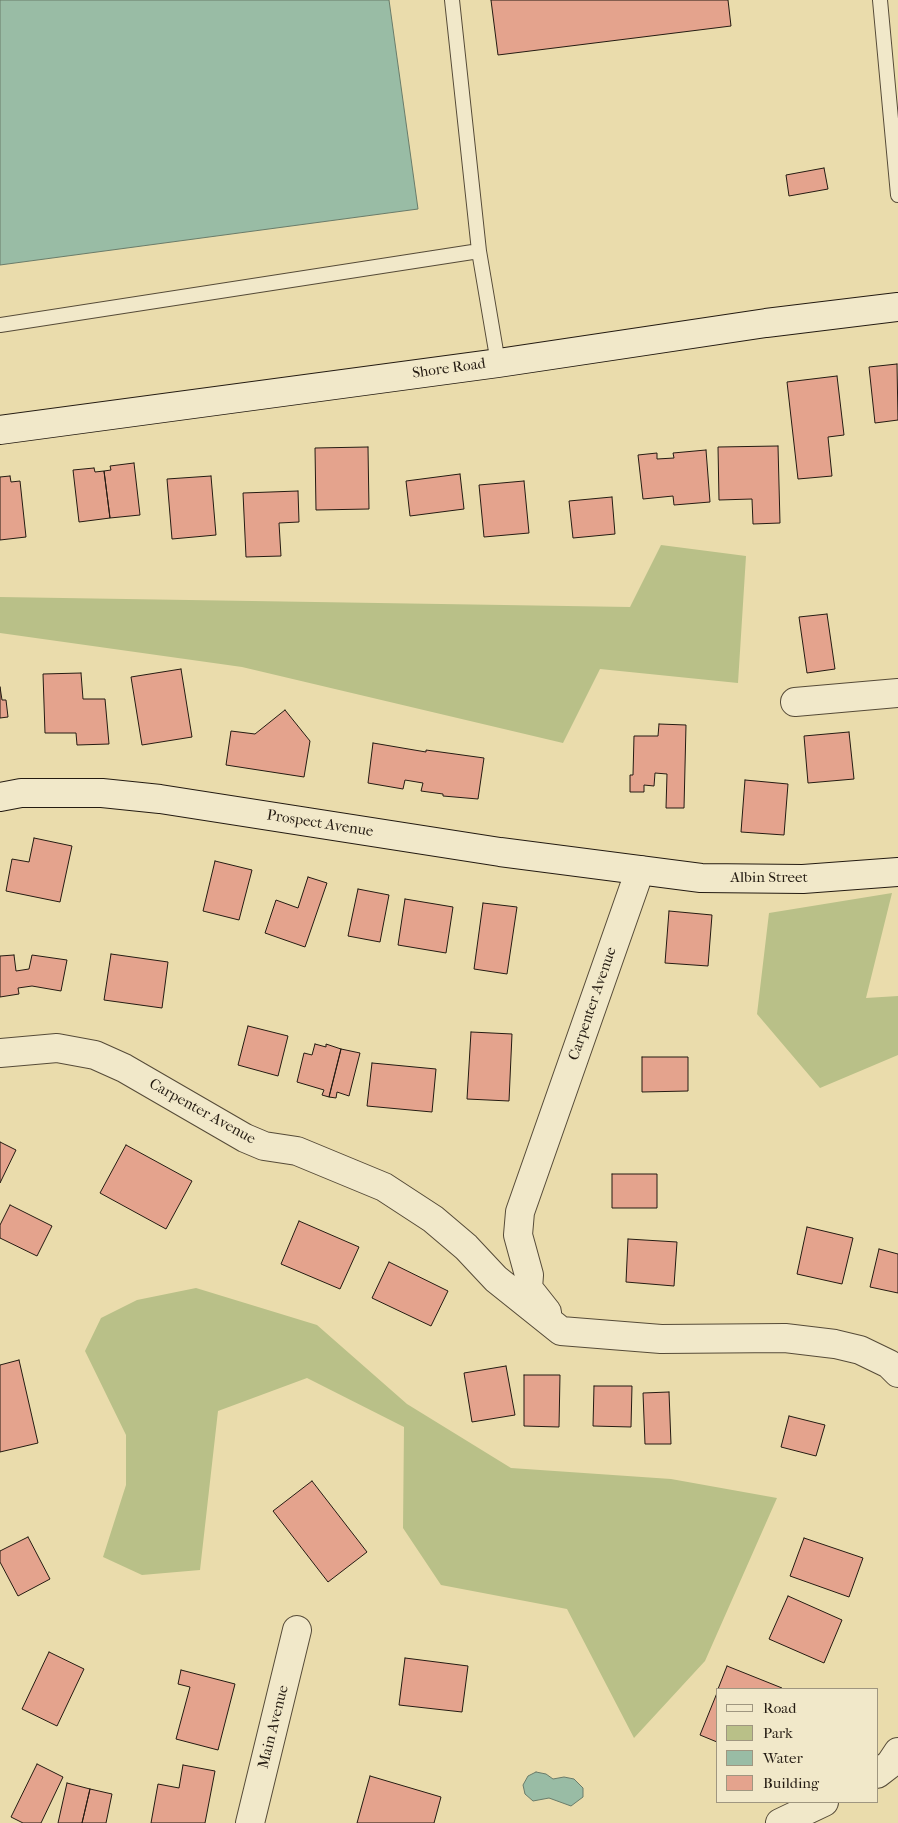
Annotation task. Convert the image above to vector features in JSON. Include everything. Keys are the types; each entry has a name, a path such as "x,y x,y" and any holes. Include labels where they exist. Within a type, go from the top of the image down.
{"street":[{"name":"Shore Road","path":"0,430 498,363 766,323 898,307"},
{"path":"794,702 898,693"},
{"name":"Prospect Avenue","path":"0,797 21,793 102,793 160,798 500,852 640,870"},
{"name":"Albin Street","path":"640,870 701,878 803,879 898,872"},
{"name":"Carpenter Avenue","path":"561,1331 528,1288 529,1275 518,1234 520,1212 640,870"},
{"name":"Carpenter Avenue","path":"0,1053 57,1048 95,1055 124,1068 244,1138 264,1146 297,1151 384,1188 433,1219 466,1247 496,1279 561,1331"},
{"path":"561,1331 661,1339 785,1338 835,1344 860,1350 889,1364 898,1373"},
{"name":"Main Avenue","path":"250,1823 297,1630"},
{"path":"878,1773 890,1764 898,1752"},
{"path":"780,1823 822,1803"}],"lane":[{"path":"452,0 479,251 498,363"},
{"path":"880,0 898,194"},
{"path":"0,325 479,251"}],"green space":[{"path":"661,545 746,556 738,683 600,669 563,743 242,667 0,633 0,597 630,607"},
{"path":"892,893 866,998 898,996 898,1055 820,1088 757,1014 769,913"},
{"path":"196,1288 317,1325 407,1404 511,1468 671,1479 777,1498 705,1661 634,1738 567,1609 441,1585 403,1528 404,1427 307,1378 218,1411 200,1570 142,1575 103,1557 126,1485 126,1435 85,1351 101,1318 137,1300"}],"water":[{"path":"0,0 389,0 418,209 0,265"},
{"path":"536,1772 546,1774 553,1779 564,1777 574,1779 583,1788 583,1797 571,1806 549,1798 533,1801 525,1794 523,1785 528,1776"}],"building":[{"path":"491,0 728,0 731,26 498,55"},
{"path":"824,168 828,189 789,196 786,175"},
{"path":"897,364 898,420 875,423 869,367"},
{"path":"837,376 844,435 828,437 832,476 798,479 787,382"},
{"path":"778,446 780,523 753,524 752,499 719,500 718,447"},
{"path":"368,447 369,509 316,510 315,448"},
{"path":"706,450 710,502 674,505 673,496 643,499 638,455 657,453 657,459 674,458 673,453"},
{"path":"134,463 140,515 110,518 104,471 111,470 110,466"},
{"path":"94,468 95,472 104,471 110,518 79,522 73,470"},
{"path":"460,474 464,509 410,516 406,481"},
{"path":"10,476 11,482 20,481 26,537 0,540 0,477"},
{"path":"211,476 216,535 172,539 167,479"},
{"path":"524,481 529,533 484,537 479,485"},
{"path":"298,491 299,522 279,523 281,556 246,557 243,493"},
{"path":"612,497 615,534 573,538 569,501"},
{"path":"827,614 835,669 807,673 799,617"},
{"path":"181,669 192,737 142,745 131,677"},
{"path":"81,673 83,699 105,699 109,744 77,745 76,733 45,733 43,674"},
{"path":"0,687 2,700 6,700 8,717 0,718"},
{"path":"285,710 310,741 304,777 226,765 231,731 255,734"},
{"path":"659,724 686,725 684,808 666,808 667,774 655,773 654,786 644,785 644,792 630,792 630,775 633,775 634,736 658,736"},
{"path":"849,732 854,779 808,783 804,736"},
{"path":"373,743 426,752 426,750 484,758 478,799 443,796 443,794 421,791 423,783 405,780 403,789 368,783"},
{"path":"745,780 788,784 784,835 741,832"},
{"path":"34,838 72,846 60,902 6,891 12,859 29,862"},
{"path":"215,861 252,870 239,920 203,911"},
{"path":"308,877 327,883 305,947 265,933 276,900 298,908"},
{"path":"358,889 389,895 380,942 348,936"},
{"path":"405,899 453,907 446,953 398,945"},
{"path":"483,903 517,907 507,974 474,969"},
{"path":"669,911 712,915 708,966 665,963"},
{"path":"111,954 168,962 162,1008 104,1000"},
{"path":"14,955 16,971 29,969 32,955 67,960 61,991 32,986 18,988 19,994 0,997 0,956"},
{"path":"248,1026 288,1036 278,1076 238,1065"},
{"path":"471,1032 512,1034 509,1101 467,1099"},
{"path":"315,1044 326,1047 326,1044 341,1049 329,1097 322,1095 324,1090 297,1082 304,1053 312,1055"},
{"path":"341,1049 360,1053 349,1096 337,1092 336,1098 329,1097"},
{"path":"642,1057 688,1057 688,1091 642,1092"},
{"path":"372,1063 436,1069 432,1112 367,1106"},
{"path":"0,1142 16,1150 0,1183"},
{"path":"126,1145 192,1181 166,1229 100,1193"},
{"path":"612,1174 657,1174 657,1208 612,1208"},
{"path":"10,1205 52,1226 37,1256 0,1238 0,1225"},
{"path":"299,1221 359,1247 340,1289 281,1264"},
{"path":"807,1227 853,1238 842,1284 797,1274"},
{"path":"628,1239 677,1242 674,1286 626,1282"},
{"path":"879,1249 898,1254 898,1293 870,1287"},
{"path":"389,1262 448,1291 431,1326 372,1298"},
{"path":"19,1360 38,1443 0,1452 0,1365"},
{"path":"506,1366 515,1415 472,1422 464,1373"},
{"path":"524,1375 560,1375 559,1427 524,1426"},
{"path":"594,1386 632,1386 631,1427 593,1426"},
{"path":"669,1392 671,1444 645,1444 643,1393"},
{"path":"789,1416 825,1425 816,1456 781,1447"},
{"path":"312,1481 367,1552 328,1582 273,1511"},
{"path":"28,1537 50,1579 18,1596 0,1562 0,1551"},
{"path":"804,1538 863,1558 849,1597 790,1576"},
{"path":"788,1596 842,1620 824,1663 769,1639"},
{"path":"49,1652 84,1669 57,1726 22,1709"},
{"path":"405,1658 468,1666 462,1712 399,1705"},
{"path":"727,1666 782,1688 718,1688"},
{"path":"181,1670 235,1684 218,1750 176,1739 190,1687 178,1684"},
{"path":"716,1695 716,1742 700,1735"},
{"path":"37,1764 63,1777 41,1823 23,1823 11,1817"},
{"path":"183,1765 215,1771 205,1823 151,1823 158,1784 179,1788"},
{"path":"370,1776 441,1797 434,1823 357,1823"},
{"path":"67,1783 90,1789 82,1823 58,1823"},
{"path":"90,1789 112,1794 106,1823 82,1823"}]}
